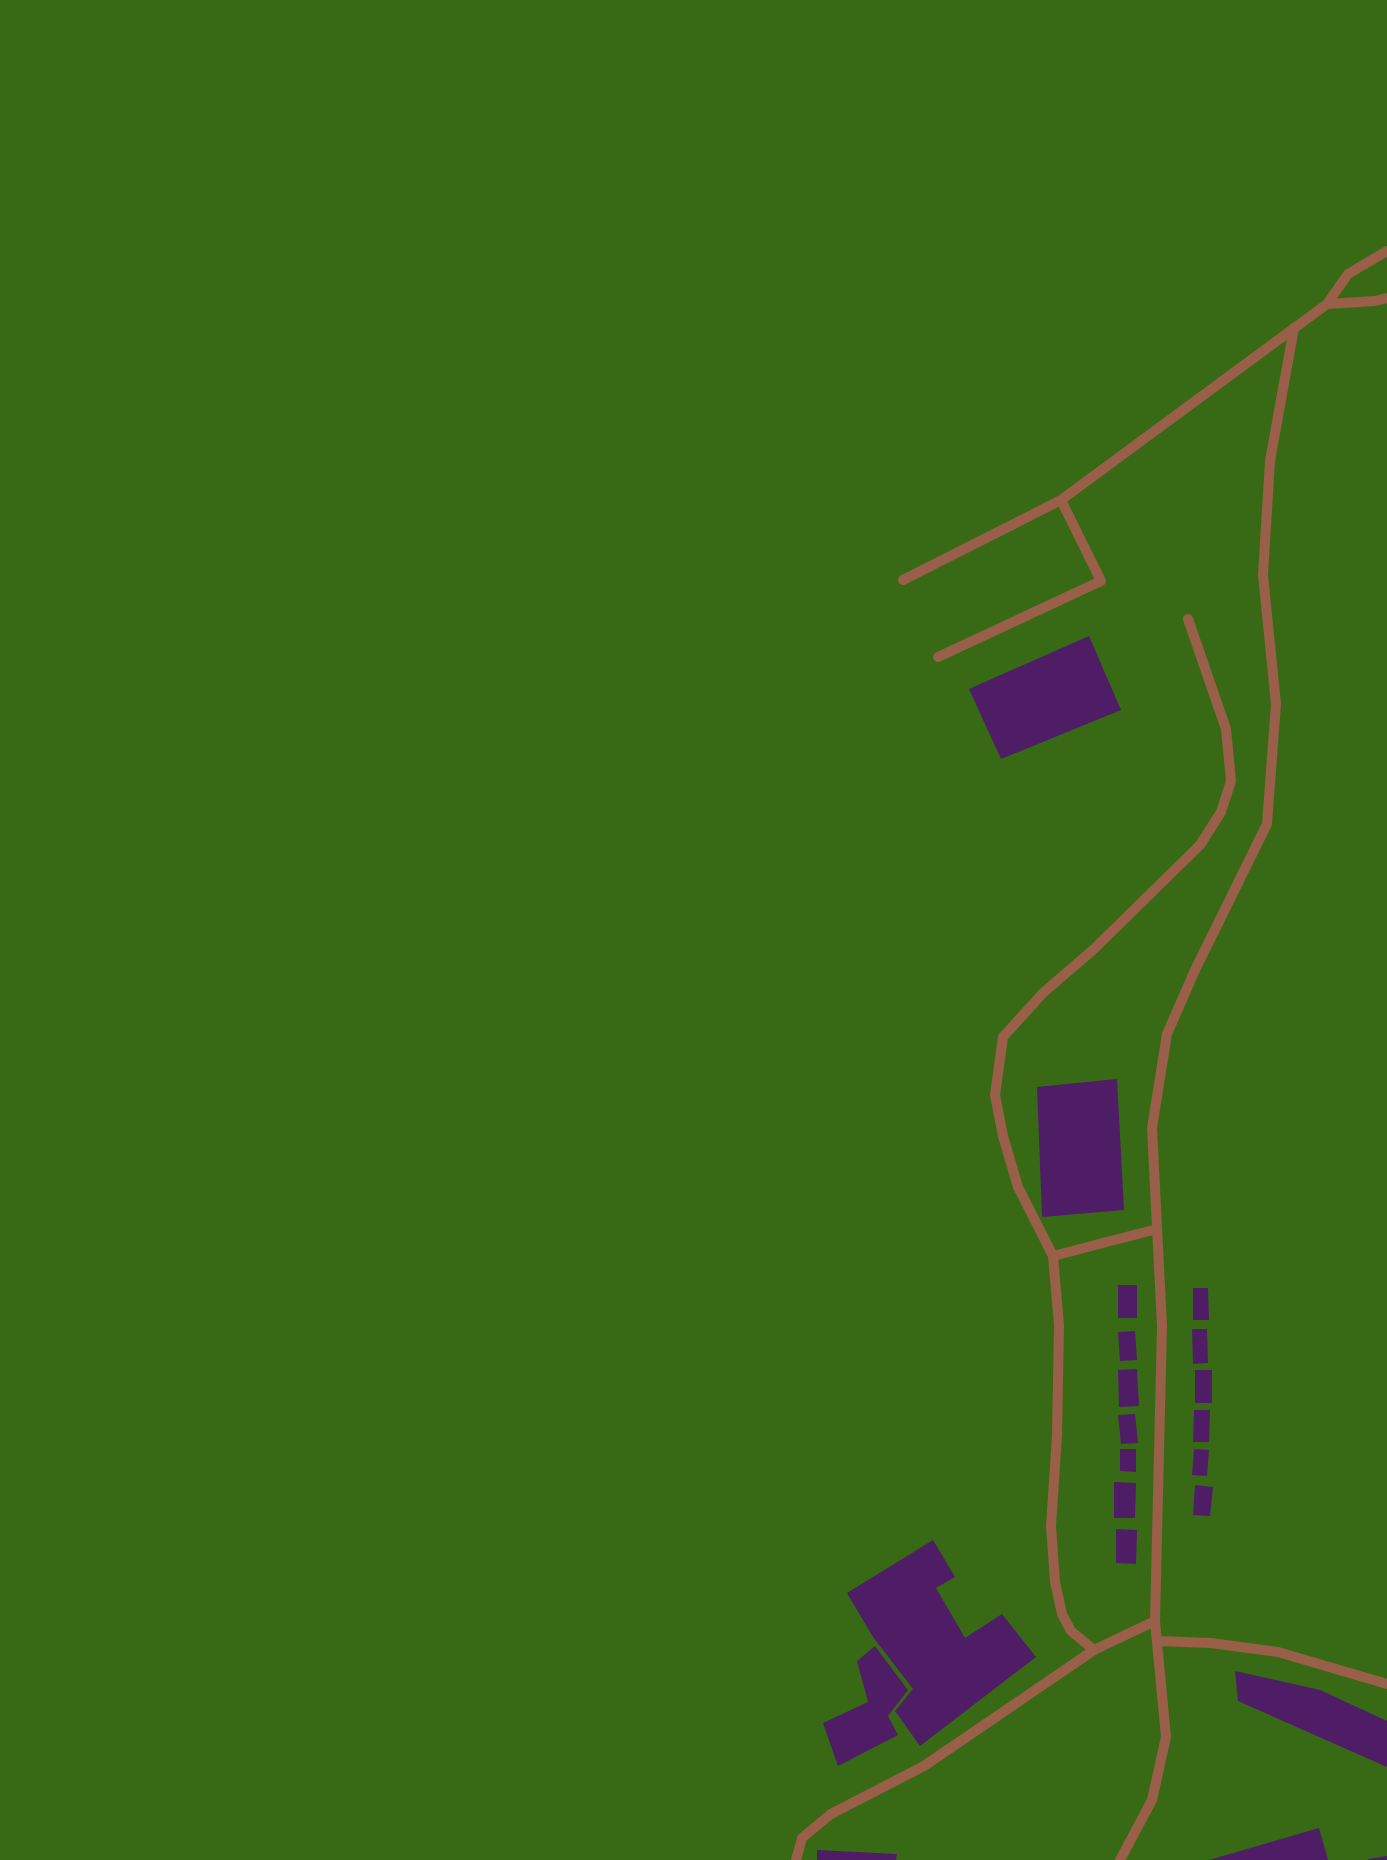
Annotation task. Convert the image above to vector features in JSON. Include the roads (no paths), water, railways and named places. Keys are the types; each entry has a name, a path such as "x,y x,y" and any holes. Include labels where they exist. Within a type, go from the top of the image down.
{"lane":[{"path":"904,580 1061,500 1327,304 1348,274 1387,251"},
{"path":"1327,304 1374,301 1387,298"},
{"path":"1120,1860 1152,1800 1166,1737 1155,1622 1162,1326 1152,1128 1167,1034 1195,970 1267,824 1276,704 1263,575 1270,461 1294,328"},
{"path":"938,657 1101,581 1061,500"},
{"path":"1094,1650 1071,1632 1062,1614 1055,1582 1052,1526 1057,1435 1059,1324 1053,1256 1018,1187 1003,1136 995,1095 1004,1037 1043,993 1094,949 1200,845 1221,812 1231,781 1226,729 1188,619"},
{"path":"1053,1256 1157,1229"},
{"path":"796,1860 802,1838 832,1814 924,1766 1094,1650 1155,1622"},
{"path":"1157,1641 1211,1643 1278,1652 1387,1684"}]}
